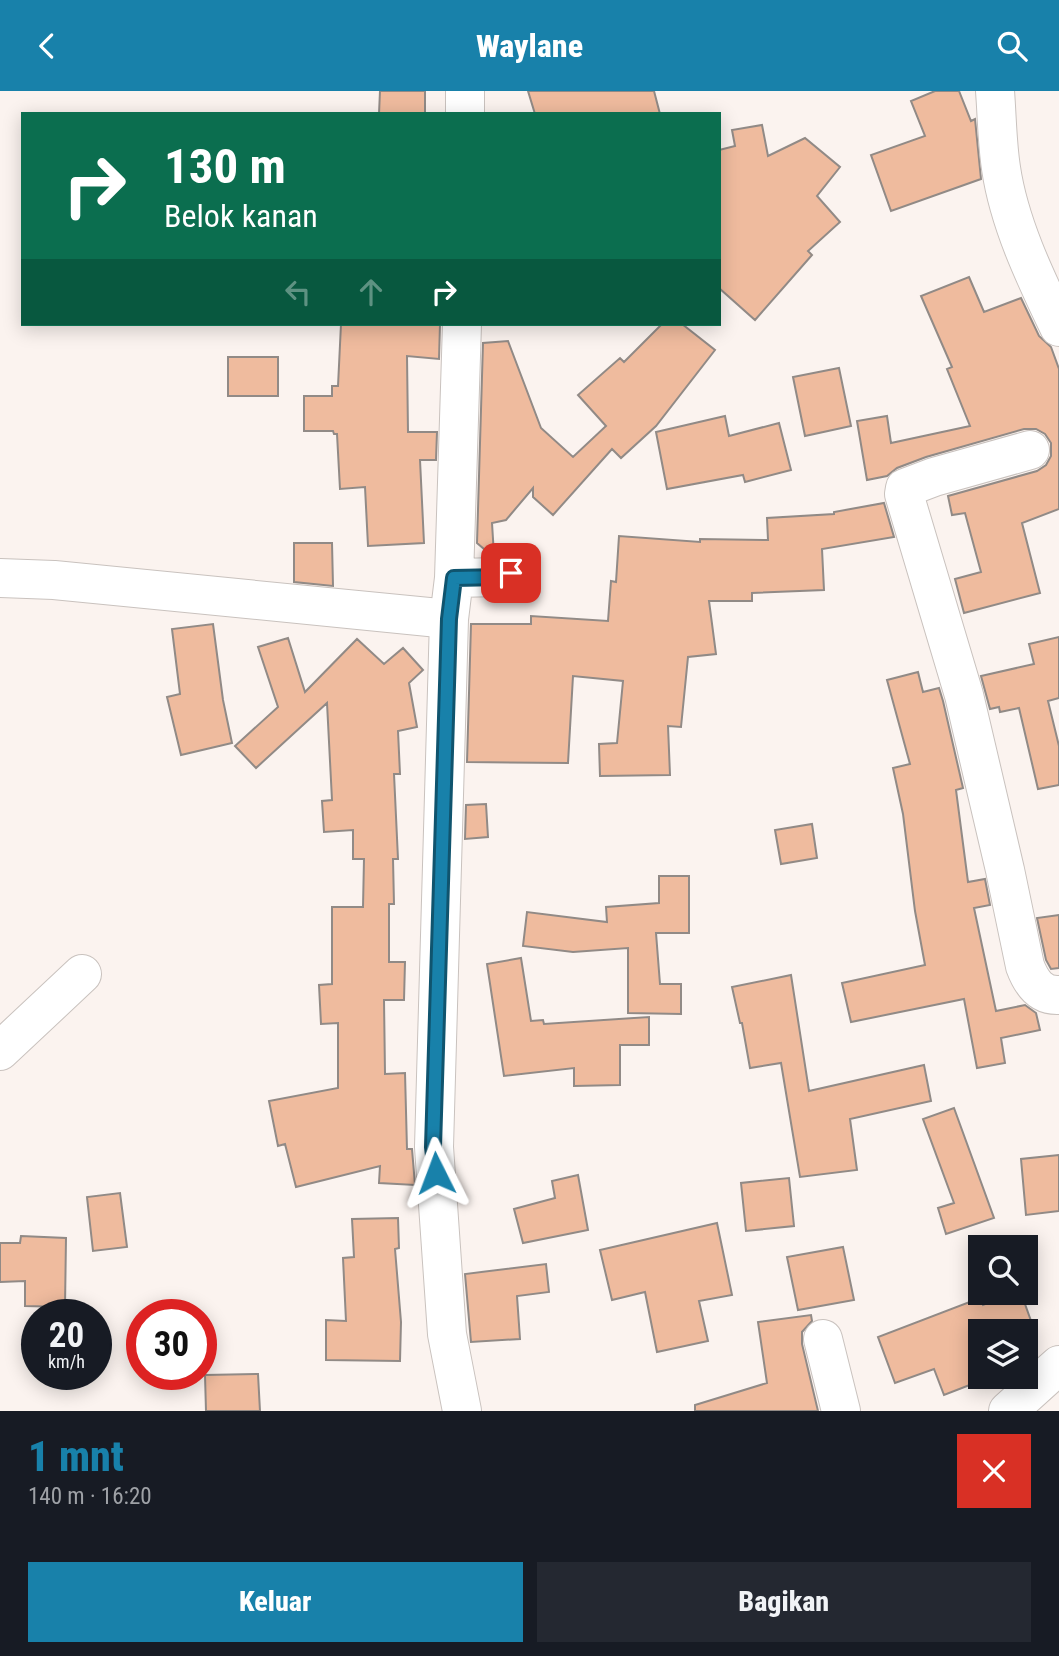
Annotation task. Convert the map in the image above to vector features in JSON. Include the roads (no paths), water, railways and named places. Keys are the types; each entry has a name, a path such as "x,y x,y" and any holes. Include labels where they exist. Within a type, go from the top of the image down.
{"street":[{"path":"465,91 465,112"},
{"path":"995,91 1001,168 1006,188 1021,242 1059,327"},
{"path":"462,326 454,578 449,619 433,1147 447,1333 462,1411"},
{"path":"1030,450 934,477 905,488 904,494 964,695 1006,870 1025,966 1030,980 1039,990 1059,995"},
{"path":"454,578 502,577 511,573"},
{"path":"0,578 54,580 449,619"},
{"path":"0,1051 82,974"},
{"path":"822,1339 841,1411"},
{"path":"1009,1411 1059,1365"}]}
